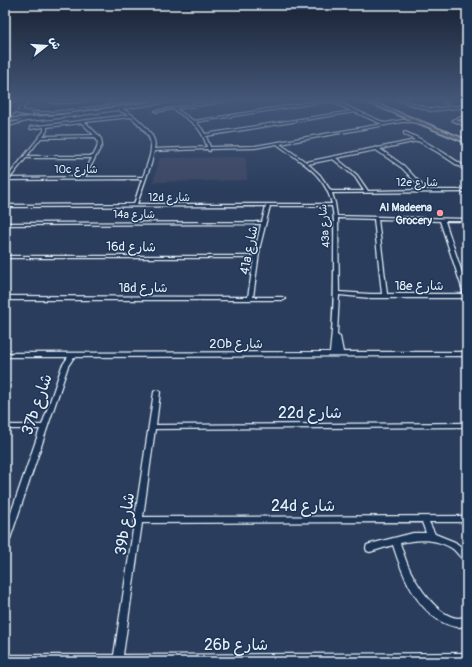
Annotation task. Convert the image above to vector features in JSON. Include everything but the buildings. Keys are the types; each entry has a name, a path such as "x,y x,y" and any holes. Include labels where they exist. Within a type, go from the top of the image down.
{"main road":[{"path":"439,130 467,142"},
{"path":"448,130 467,138"}],"street":[{"path":"5,182 45,130"},
{"path":"83,178 100,145 97,136 91,130"},
{"path":"135,206 154,144 150,135 145,130"},
{"path":"201,130 206,135 210,150"},
{"path":"206,135 236,130"},
{"path":"153,150 210,150 246,148 278,144 352,130"},
{"path":"404,133 440,152 467,170"},
{"path":"40,138 97,136"},
{"path":"306,162 419,140"},
{"name":"43a شارع","path":"278,144 306,162 320,176 330,192 335,218 337,295 336,331 333,354"},
{"path":"376,148 403,168 426,191"},
{"path":"25,157 94,157"},
{"path":"333,157 356,176 366,191"},
{"name":"10c شارع","path":"8,179 143,178"},
{"name":"12e شارع","path":"330,192 467,192"},
{"name":"41a شارع","path":"250,299 256,257 268,205"},
{"name":"12d شارع","path":"5,206 333,205"},
{"path":"335,218 467,220"},
{"path":"374,219 377,228 384,280 388,296"},
{"path":"440,219 467,296"},
{"name":"14a شارع","path":"5,224 264,223"},
{"name":"16d شارع","path":"5,257 256,257"},
{"path":"462,281 467,287"},
{"name":"18e شارع","path":"337,295 467,296"},
{"name":"18d شارع","path":"5,298 282,299"},
{"name":"43a شارع","path":"336,331 340,354"},
{"name":"20b شارع","path":"5,355 467,354"},
{"name":"37b شارع","path":"5,542 69,355"},
{"name":"39b شارع","path":"118,659 157,392"},
{"name":"22d شارع","path":"152,427 467,425"},
{"path":"5,428 44,427"},
{"path":"424,519 432,537"},
{"name":"24d شارع","path":"138,520 467,519"},
{"path":"370,548 413,537 432,537 453,544 467,558"},
{"path":"395,541 406,573 432,609 445,620 462,623 467,621"},
{"name":"26b شارع","path":"5,660 391,660 467,658"}],"shaded area":[{"path":"246,157 247,180 153,182 160,158"}],"place":[{"name":"Al Madeena Grocery","path":"440,213"}]}
